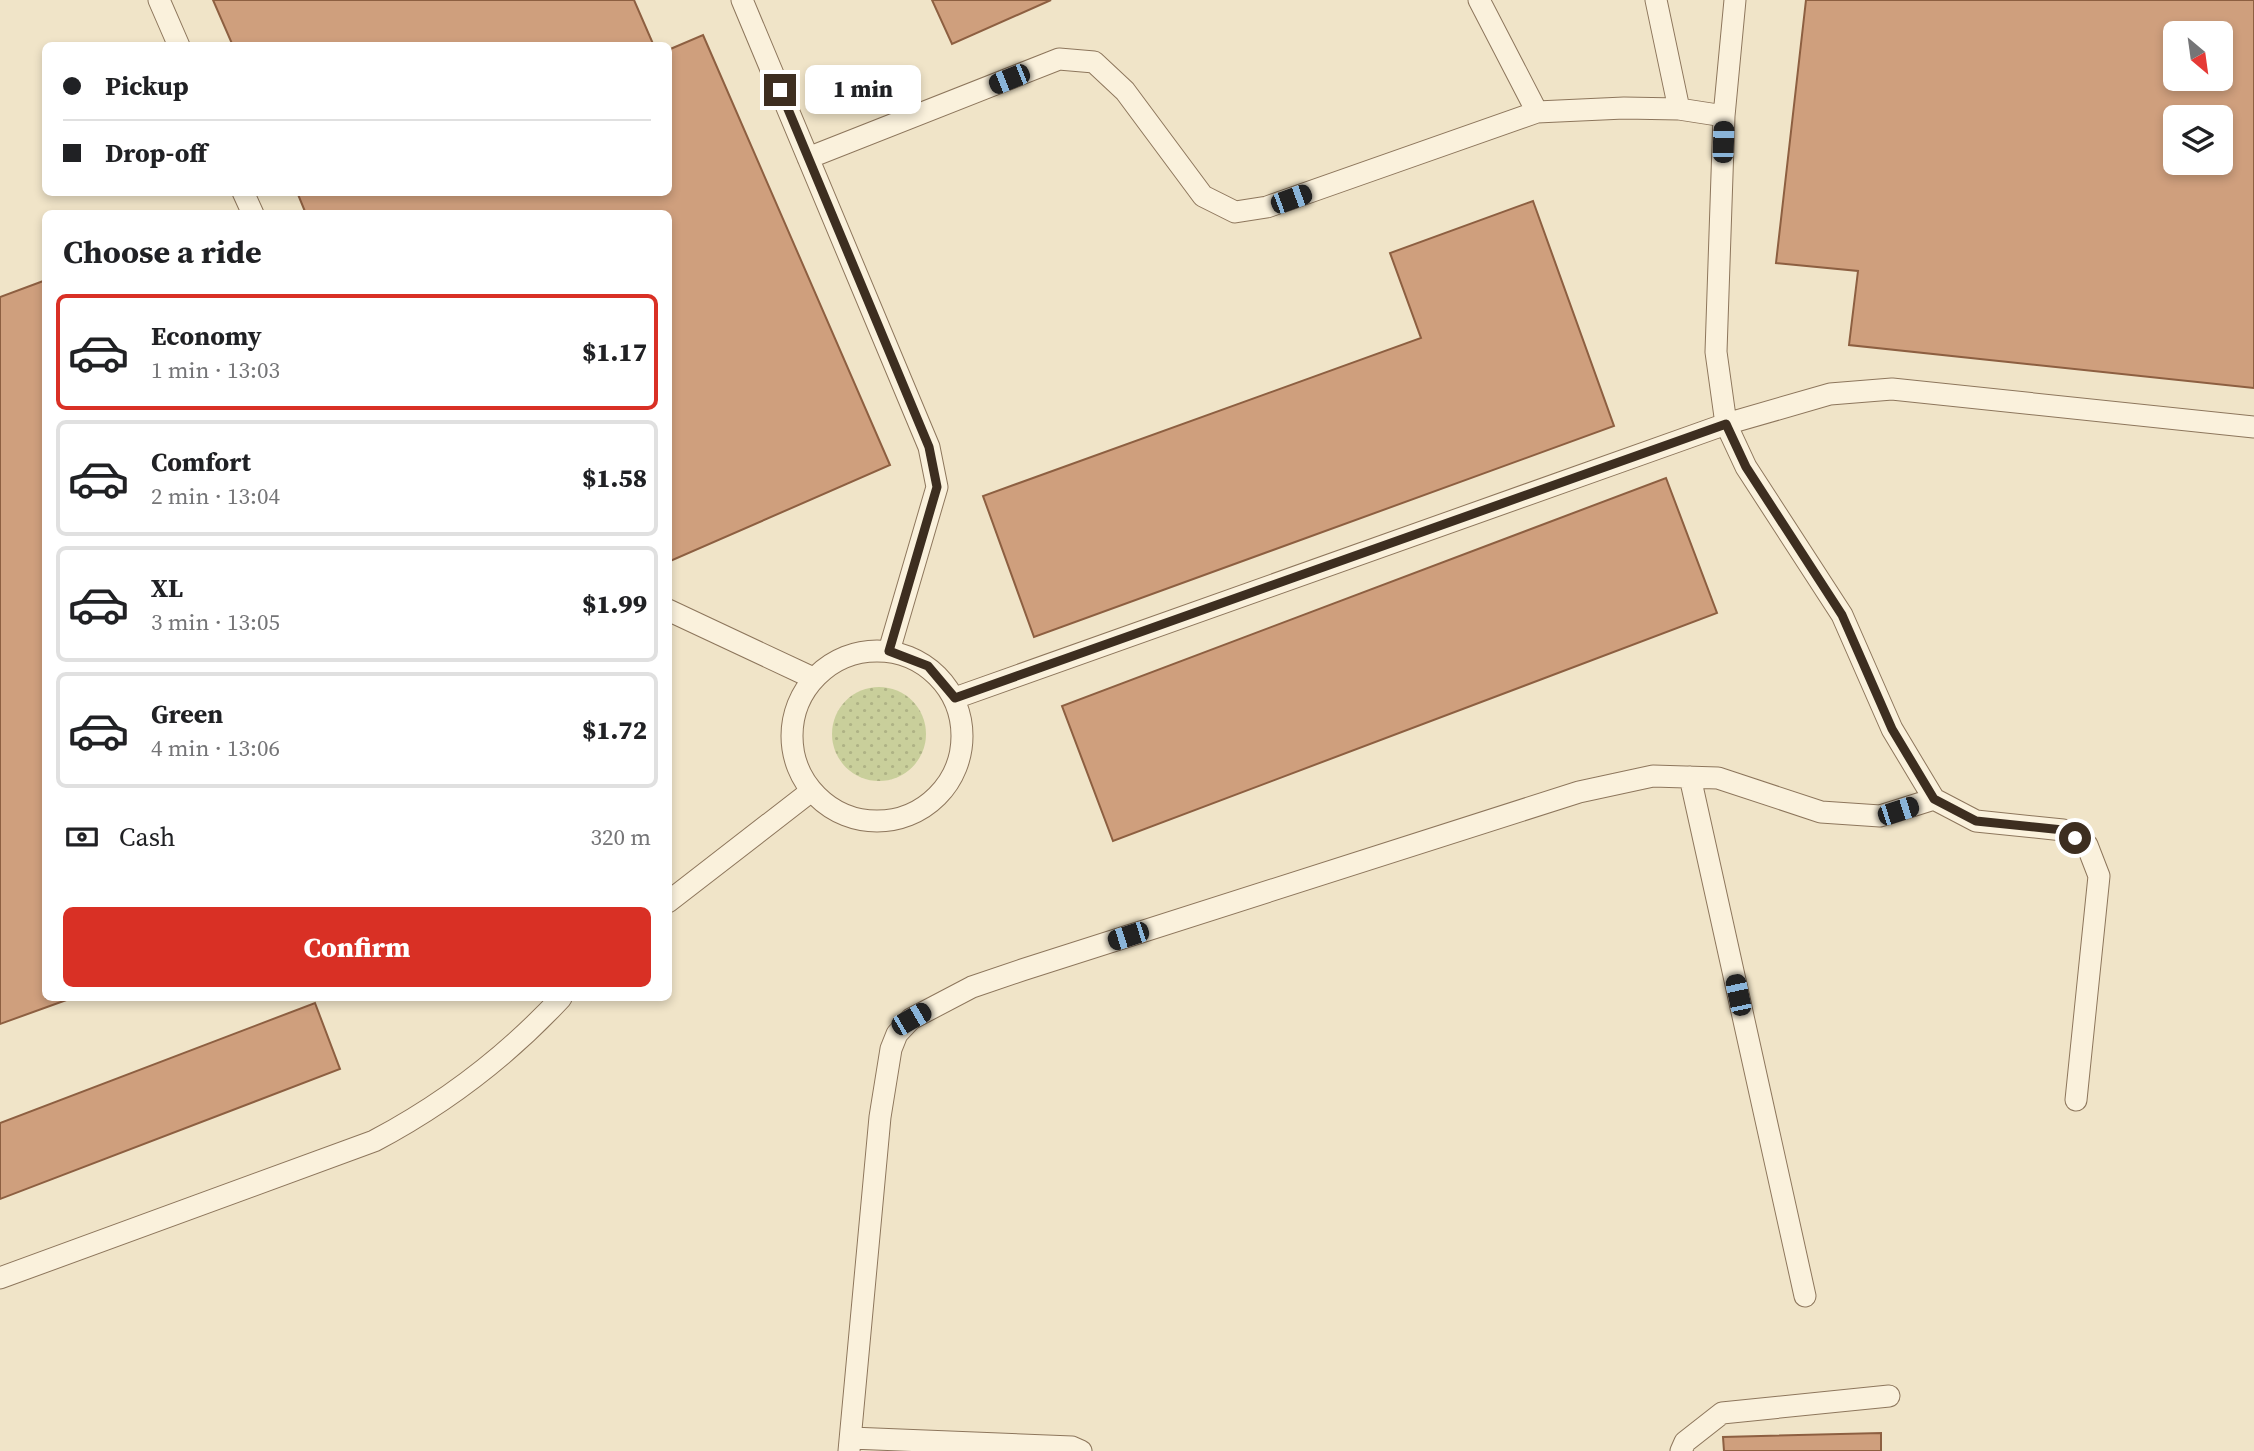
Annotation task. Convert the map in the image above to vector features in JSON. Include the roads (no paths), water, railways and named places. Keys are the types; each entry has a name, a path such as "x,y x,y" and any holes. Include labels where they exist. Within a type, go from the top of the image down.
{"lane":[{"path":"159,0 177,42"},
{"path":"742,0 929,447 937,487 889,651"},
{"path":"1479,0 1537,112"},
{"path":"1656,0 1679,109"},
{"path":"1735,0 1724,116 1716,352 1726,424 1746,467 1842,615 1892,729 1934,799 1976,821 2063,830 2087,845 2099,876 2076,1100"},
{"path":"808,158 1059,60 1094,62 1125,91 1203,196 1235,212 1267,207 1537,112 1679,109 1724,116"},
{"path":"955,698 1726,424 1830,394 1892,389 2254,427"},
{"path":"672,612 813,678"},
{"path":"889,651 928,666 955,698 963,738 952,778 925,809 885,823 844,817 810,792 792,755 792,728 793,714 813,678 848,654 889,651"},
{"path":"1081,1451 1072,1447 850,1445 880,1117 891,1049 897,1034 911,1019 972,987 1010,974 1579,792 1653,776 1718,778 1821,812 1880,816 1934,799"},
{"path":"1690,776 1805,1296"},
{"path":"672,899 810,792"},
{"path":"0,1279 374,1141 428,1112 461,1087 558,1001"},
{"path":"1681,1451 1685,1442 1722,1413 1889,1396"}]}
